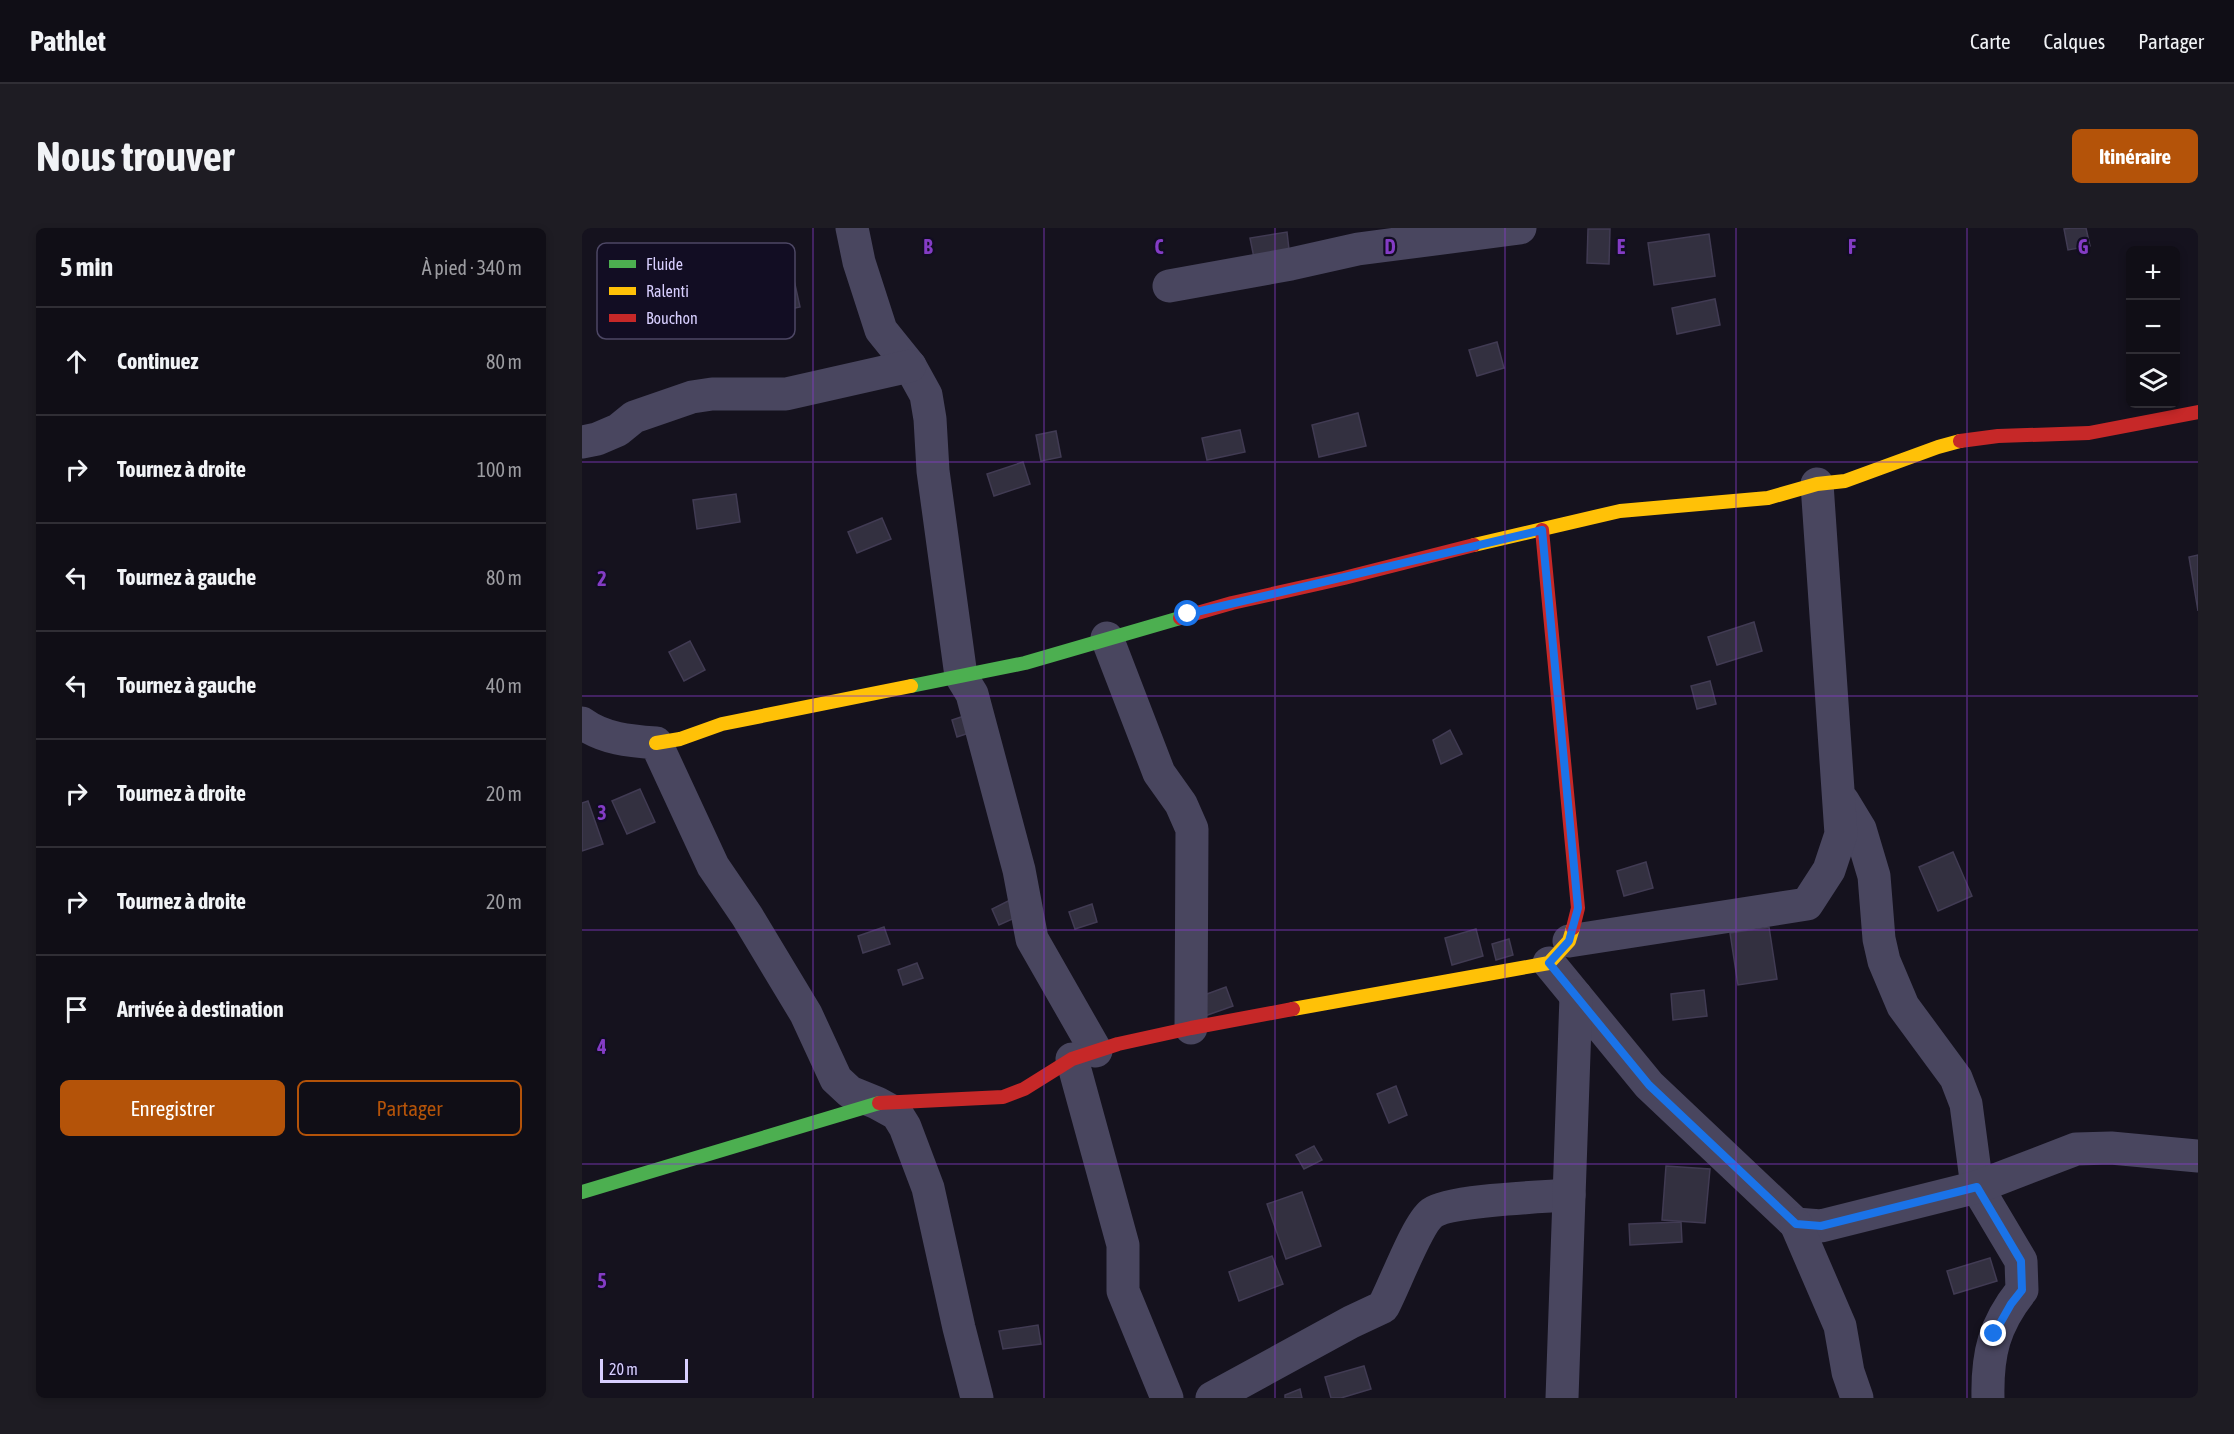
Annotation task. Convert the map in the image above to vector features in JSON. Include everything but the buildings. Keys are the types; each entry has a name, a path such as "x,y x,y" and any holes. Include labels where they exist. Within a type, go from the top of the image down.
{"street":[{"path":"852,228 859,262 882,330 910,366 926,394 933,471 961,676 972,694 975,705 1019,870 1032,939 1084,1055 1123,1245 1123,1291 1167,1398"},
{"path":"1169,286 1291,264 1358,249 1520,228"},
{"path":"582,442 597,439 618,430 634,417 692,397 712,394 786,394 910,366"},
{"path":"584,728 626,741 656,744 680,739 722,724 1025,663 1232,603 1620,511 1768,498 1817,484 1845,481 1938,447 1964,440 1998,436 2089,433 2198,412"},
{"path":"582,1192 877,1103 1003,1097 1024,1089 1084,1055 1118,1044 1559,952 1807,904 1829,870 1841,834 1817,484"},
{"path":"1542,530 1578,908 1559,952 1576,996 1649,1085 1796,1224 1840,1326 1851,1382 1857,1398"},
{"path":"1107,638 1159,773 1181,804 1192,829 1191,1028"},
{"path":"656,744 712,866 747,916 806,1014 836,1079 850,1092 897,1114 905,1127 928,1188 958,1328 977,1398"},
{"path":"1838,792 1860,829 1874,876 1879,939 1884,961 1903,1006 1956,1078 1966,1104 1977,1187 2021,1261 2022,1290 1994,1334 1987,1368 1988,1398"},
{"path":"1562,1398 1576,996"},
{"path":"1796,1224 1821,1226 1977,1187 2076,1149 2111,1148 2198,1156"},
{"path":"1212,1398 1383,1307 1420,1228 1432,1213 1456,1205 1569,1195"}],"traffic: fast":[{"path":"911,686 1025,663 1180,618"},
{"path":"582,1192 879,1103"}],"traffic: slow":[{"path":"1474,545 1620,511 1768,498 1817,484 1845,481 1960,441"},
{"path":"656,743 680,739 722,724 911,686"},
{"path":"1293,1009 1549,963 1569,941 1573,928"}],"traffic: jam":[{"path":"1960,441 1998,436 2089,433 2198,412"},
{"path":"1542,530 1578,908 1573,928"},
{"path":"1180,618 1232,603 1474,545"},
{"path":"879,1103 1003,1097 1024,1089 1072,1059 1118,1044 1293,1009"}],"route":[{"path":"1188,614 1542,530 1578,908 1569,941 1549,963 1649,1085 1796,1224 1821,1226 1977,1187 2021,1261 2022,1290 1994,1334"}]}
